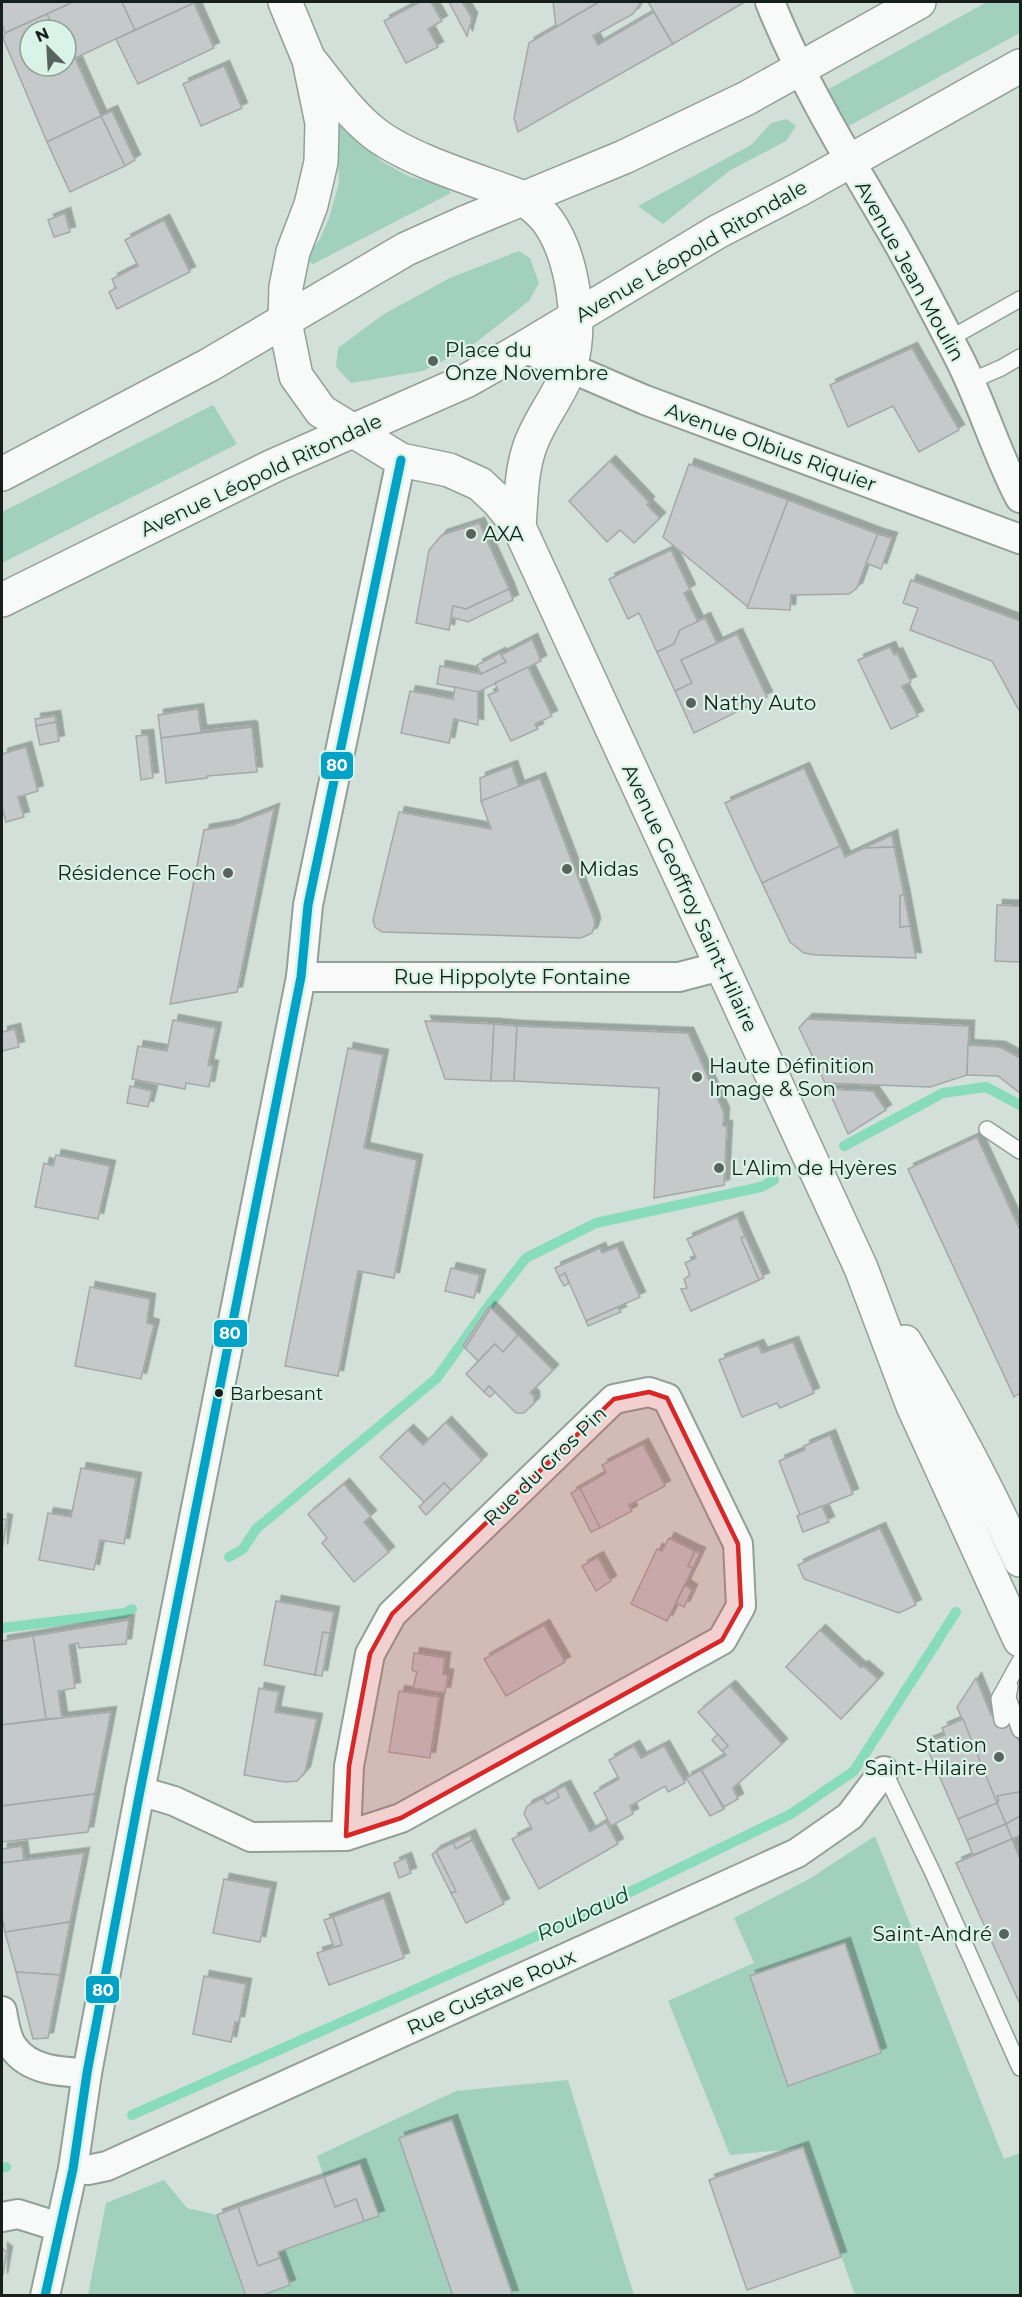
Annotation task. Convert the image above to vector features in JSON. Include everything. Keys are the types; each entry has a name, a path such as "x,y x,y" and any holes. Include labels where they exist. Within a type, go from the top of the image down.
{"main road":[{"path":"285,2 309,60 341,100 375,133 415,156 524,198 547,220 557,238 568,268 576,316 575,344 569,368 528,450 519,527"},
{"path":"2,474 209,365 406,249 624,157 747,98 919,2"},
{"name":"Avenue Geoffroy Saint-Hilaire","path":"309,60 322,123 321,162 311,205 293,252 286,287 285,322 296,376 321,411 401,460 449,470 480,484 498,501 519,527 861,1268 913,1406 1020,1640"},
{"name":"Avenue Léopold Ritondale","path":"2,600 273,466 465,381 717,232 1020,66"},
{"name":"Avenue Geoffroy Saint-Hilaire","path":"861,1268 941,1402 992,1499 1020,1560"}],"street":[{"path":"770,2 780,28 801,68"},
{"name":"Avenue Jean Moulin","path":"801,68 849,161 890,230 971,381 1020,498"},
{"name":"Avenue Olbius Riquier","path":"524,348 651,403 1020,539"},
{"name":"Avenue Jean Moulin","path":"971,381 1020,448"},
{"path":"45,2295 73,2169 87,2073 140,1791 301,977 308,905 401,460"},
{"name":"Rue Hippolyte Fontaine","path":"301,977 679,977 721,966"},
{"name":"Rue du Gros Pin","path":"140,1791 174,1801 251,1837 346,1836 401,1818 722,1640 741,1606 738,1544 667,1398 649,1392 614,1399 392,1614 370,1654 349,1766 346,1836"},
{"name":"Rue Gustave Roux","path":"73,2169 88,2170 107,2166 797,1853 850,1816 884,1771"},
{"path":"2,2011 12,2047 25,2059 49,2070 87,2073"},
{"path":"2,2217 18,2214 59,2227"}],"lane":[{"path":"949,339 1020,299"},
{"path":"971,381 1020,357"},
{"path":"987,1129 1020,1151"},
{"path":"1002,1720 999,1699 1017,1667"},
{"path":"1017,1667 1008,1698 1020,1730"},
{"path":"884,1771 932,1871 1020,2068"}],"highlighted area":[{"path":"649,1392 667,1398 738,1544 741,1606 722,1640 401,1818 346,1836 349,1766 370,1654 392,1614 614,1399"}],"green space":[{"path":"987,2 1020,2 1020,33 845,128 825,91"},
{"path":"337,119 381,161 410,177 445,186 451,193 313,264 309,262 310,252 320,239 329,218 339,183"},
{"path":"787,119 796,126 786,141 729,171 663,224 638,206 751,145 771,123"},
{"path":"519,251 530,258 539,283 529,301 470,347 423,371 351,383 336,367 338,348 384,314 450,278"},
{"path":"213,405 237,444 2,563 2,512"},
{"path":"875,1836 1004,2159 1020,2153 1020,2295 855,2295 803,2148 730,2155 668,2001 754,1963 734,1918 809,1879"},
{"path":"568,2080 634,2295 260,2296 289,2284 278,2252 379,2216 360,2164 324,2177 317,2156 456,2091"},
{"path":"164,2180 187,2208 217,2215 246,2295 88,2295 106,2203"}],"building":[{"path":"2,2 73,2 38,18 18,18 18,27 5,33 2,24"},
{"path":"73,2 122,2 135,30 78,57 78,18 49,18 47,14"},
{"path":"122,2 193,2 194,3 135,30"},
{"path":"420,2 431,2 442,21 428,29 438,47 406,63 384,21"},
{"path":"449,2 462,2 472,18 467,36"},
{"path":"553,2 599,2 556,27"},
{"path":"599,2 641,2 633,14 593,36 598,45 654,12 673,44 518,132 514,118 529,43"},
{"path":"648,2 743,2 743,3 673,44"},
{"path":"194,3 214,48 138,84 116,39"},
{"path":"18,27 18,73 3,38 5,33"},
{"path":"78,65 101,116 47,142 20,78 78,78"},
{"path":"224,66 242,108 201,126 183,84"},
{"path":"112,111 135,160 125,166 101,116"},
{"path":"101,116 125,166 70,192 47,142"},
{"path":"65,213 70,232 54,237 48,220"},
{"path":"164,220 190,272 117,309 109,292 116,288 112,279 138,266 125,240"},
{"path":"912,348 959,430 919,452 893,406 848,427 830,385"},
{"path":"610,461 649,502 647,505 660,518 634,543 620,530 607,542 569,501"},
{"path":"689,464 788,500 748,607 663,537"},
{"path":"788,500 878,534 857,588 849,594 791,595 790,610 747,608"},
{"path":"479,523 509,589 466,609 453,606 449,630 416,623 429,550 442,535"},
{"path":"878,534 892,538 881,569 866,563"},
{"path":"671,550 690,590 684,593 698,622 680,630 674,644 657,652 639,613 628,619 609,579"},
{"path":"911,580 1020,621 1020,712 992,661 910,630 918,608 903,603"},
{"path":"509,589 513,600 468,622 451,617 453,606 466,609"},
{"path":"705,618 717,643 681,660 692,683 675,691 657,652 674,644 680,630"},
{"path":"737,634 767,697 694,733 675,691 692,683 681,660"},
{"path":"532,639 541,661 478,692 437,684 440,666 481,674 506,662 501,655"},
{"path":"890,647 894,655 897,653 911,682 902,686 918,716 891,729 858,660"},
{"path":"500,653 506,662 481,674 477,665"},
{"path":"528,667 552,716 535,724 538,729 511,741 488,695 498,691 495,683"},
{"path":"455,687 478,692 478,725 454,719 449,743 401,733 410,691 453,699"},
{"path":"198,709 201,731 251,726 161,738 158,715"},
{"path":"55,716 56,722 36,726 35,719"},
{"path":"56,722 59,741 40,745 36,726"},
{"path":"252,727 257,772 207,776 207,778 166,783 161,738"},
{"path":"148,735 153,778 141,780 136,736"},
{"path":"26,747 38,791 18,797 24,817 6,822 2,807 2,754"},
{"path":"512,766 519,787 481,801 480,778"},
{"path":"804,768 840,846 762,883 725,803"},
{"path":"540,778 594,919 592,933 581,938 382,932 375,927 373,920 399,812 491,829 481,801"},
{"name":"Résidence Foch","path":"274,809 237,992 170,1004 204,830 233,825"},
{"path":"892,835 894,847 864,848"},
{"path":"840,846 845,857 864,848 894,847 904,894 900,896 900,927 910,926 916,958 816,955 804,953 790,942 762,883"},
{"path":"904,894 910,926 900,927 900,896"},
{"path":"997,905 1020,906 1020,962 995,961"},
{"path":"807,1019 969,1026 967,1075 930,1087 825,1083 799,1028"},
{"path":"173,1020 216,1028 208,1065 213,1066 209,1087 186,1083 185,1089 132,1079 138,1046 167,1051"},
{"path":"425,1021 494,1024 491,1081 445,1079"},
{"path":"494,1024 517,1026 514,1081 491,1081"},
{"path":"517,1026 688,1033 724,1113 723,1126 727,1126 724,1185 654,1198 659,1088 514,1081"},
{"path":"15,1029 19,1047 2,1051 2,1032"},
{"path":"968,1045 1000,1047 1020,1058 1020,1093 998,1076 967,1075"},
{"path":"348,1048 383,1055 364,1148 417,1160 394,1278 358,1271 338,1376 285,1366"},
{"path":"130,1086 152,1091 148,1107 127,1103"},
{"path":"828,1089 873,1091 886,1110 848,1134"},
{"path":"977,1137 1020,1230 1020,1393 1014,1397 908,1169"},
{"path":"56,1155 110,1166 98,1219 35,1207 44,1163 53,1166"},
{"path":"737,1217 745,1236 741,1238 759,1280 691,1311 681,1289 687,1288 684,1279 690,1275 685,1263 696,1258 687,1239"},
{"path":"745,1236 764,1278 759,1280 741,1238"},
{"path":"617,1247 640,1297 586,1321 565,1273 559,1277 555,1268 600,1248 602,1253"},
{"path":"451,1268 480,1275 474,1298 445,1291"},
{"path":"565,1273 569,1283 564,1286 559,1277"},
{"path":"90,1287 150,1299 147,1323 154,1325 141,1379 75,1366"},
{"path":"489,1307 491,1308 465,1348 463,1346"},
{"path":"618,1307 621,1312 588,1326 586,1321"},
{"path":"491,1308 518,1335 503,1352 495,1344 478,1361 465,1348"},
{"path":"518,1335 553,1370 530,1393 534,1396 534,1403 524,1413 516,1413 489,1386 484,1392 466,1374 495,1344 503,1352"},
{"path":"793,1342 814,1393 780,1408 777,1403 742,1417 719,1360 758,1345 762,1353"},
{"path":"489,1386 495,1392 490,1397 484,1392"},
{"path":"446,1422 482,1460 451,1490 444,1483 424,1502 380,1457 408,1430 423,1445"},
{"path":"830,1435 853,1494 800,1515 779,1461 805,1450 804,1446"},
{"path":"643,1444 665,1486 629,1505 632,1511 600,1528 580,1488 606,1473 602,1465"},
{"path":"81,1468 136,1478 124,1544 100,1540 94,1570 39,1560 48,1513 71,1517"},
{"path":"444,1483 451,1490 426,1515 419,1507"},
{"path":"344,1484 371,1516 364,1522 389,1552 354,1582 322,1543 327,1538 308,1514"},
{"path":"580,1488 600,1528 591,1532 571,1493"},
{"path":"822,1506 829,1522 803,1532 797,1516"},
{"path":"2,1519 7,1520 2,1550"},
{"path":"880,1528 916,1605 899,1613 804,1579 798,1565"},
{"path":"669,1538 695,1551 688,1566 693,1568 667,1621 631,1604 657,1549 662,1551"},
{"path":"695,1551 700,1553 693,1568 688,1566"},
{"path":"598,1557 611,1581 596,1591 582,1566"},
{"path":"685,1585 692,1590 684,1607 676,1603"},
{"path":"276,1601 334,1612 330,1633 323,1632 315,1675 264,1665"},
{"path":"129,1620 126,1644 79,1648 78,1643 69,1645 75,1688 58,1691 62,1718 46,1719 33,1636"},
{"path":"544,1625 565,1662 506,1696 484,1659"},
{"path":"820,1630 861,1668 863,1666 878,1679 841,1719 786,1667"},
{"path":"323,1632 330,1633 322,1676 315,1675"},
{"path":"33,1636 46,1719 2,1725 2,1641"},
{"path":"414,1653 445,1658 443,1674 448,1675 445,1693 413,1688 417,1672 412,1670"},
{"path":"976,1678 991,1715 1013,1726 1020,1744 1020,1792 997,1796 999,1800 997,1803 957,1707"},
{"path":"730,1686 782,1744 733,1788 738,1799 724,1807 701,1770 726,1755 722,1751 728,1746 698,1712"},
{"path":"259,1688 279,1692 275,1712 317,1719 305,1772 297,1781 285,1782 244,1775"},
{"path":"399,1691 439,1697 430,1758 389,1752"},
{"path":"111,1712 95,1794 2,1806 2,1725"},
{"path":"963,1719 997,1803 958,1819 925,1743 945,1735 942,1728"},
{"path":"718,1734 728,1746 722,1751 712,1740"},
{"path":"634,1746 641,1758 664,1746 685,1783 668,1792 665,1786 630,1806 633,1814 611,1826 594,1793 619,1779 609,1760"},
{"path":"701,1770 724,1809 710,1816 686,1778"},
{"path":"565,1786 590,1832 606,1822 618,1844 539,1889 512,1839 532,1829 524,1814 527,1806 543,1798 547,1804 559,1797 556,1790"},
{"path":"556,1790 559,1797 547,1804 543,1798"},
{"path":"1020,1792 1020,1816 1006,1824 997,1803 999,1800 997,1796"},
{"path":"95,1794 88,1832 2,1842 2,1806"},
{"path":"997,1803 1006,1824 967,1840 958,1819"},
{"path":"1020,1816 1020,1835 1012,1839 1006,1824"},
{"path":"1006,1824 1012,1839 973,1855 967,1840"},
{"path":"470,1835 472,1840 456,1849 453,1843"},
{"name":"Saint-André","path":"1012,1839 1020,1859 1020,2004 956,1863"},
{"path":"472,1840 504,1904 466,1923 451,1893 456,1891 436,1851 453,1843 456,1849"},
{"path":"22,1846 24,1860 2,1863 2,1849"},
{"path":"436,1851 456,1891 451,1893 432,1855"},
{"path":"84,1853 70,1922 5,1932 2,1917 2,1863"},
{"path":"406,1858 411,1873 399,1878 394,1863"},
{"path":"224,1879 271,1888 260,1942 213,1933"},
{"path":"384,1898 404,1958 329,1985 317,1953 342,1945 333,1917"},
{"path":"333,1917 342,1945 334,1947 324,1920"},
{"path":"70,1922 60,1975 16,1972 5,1932"},
{"path":"845,1943 881,2053 788,2086 750,1976"},
{"path":"16,1972 60,1975 48,2038 33,2039"},
{"path":"204,1976 246,1984 239,2022 235,2022 231,2042 193,2034"},
{"path":"452,2120 513,2296 453,2296 399,2138"},
{"path":"803,2147 841,2257 747,2290 709,2180"},
{"path":"360,2164 379,2216 364,2221 356,2199 335,2207 324,2177"},
{"path":"324,2177 335,2207 356,2199 364,2221 278,2252 280,2258 258,2266 238,2207"},
{"path":"238,2207 258,2266 280,2258 290,2285 260,2296 246,2296 217,2215"},
{"path":"2,2248 7,2252 2,2279"}],"waterway":[{"path":"844,1146 943,1093 986,1087 1020,1105"},
{"path":"229,1557 243,1549 256,1529 437,1378 526,1258 596,1223 761,1187 774,1180"},
{"path":"2,1628 125,1613 132,1609"},
{"name":"Roubaud","path":"132,2115 570,1921 791,1814 854,1771 956,1612"},
{"name":"Roubaud","path":"2,2168 6,2167"}],"transit line":[{"name":"80","path":"45,2296 73,2169 87,2073 140,1791 301,977 308,905 401,460"}],"place":[{"name":"Place du Onze Novembre","path":"433,361"},
{"name":"AXA","path":"471,534"},
{"name":"Nathy Auto","path":"691,703"},
{"name":"Midas","path":"567,869"},
{"name":"Résidence Foch","path":"228,873"},
{"name":"Haute Définition Image & Son","path":"697,1077"},
{"name":"L'Alim de Hyères","path":"719,1168"},
{"name":"Barbesant","path":"219,1393"},
{"name":"Station Saint-Hilaire","path":"999,1757"},
{"name":"Saint-André","path":"1004,1934"}]}
